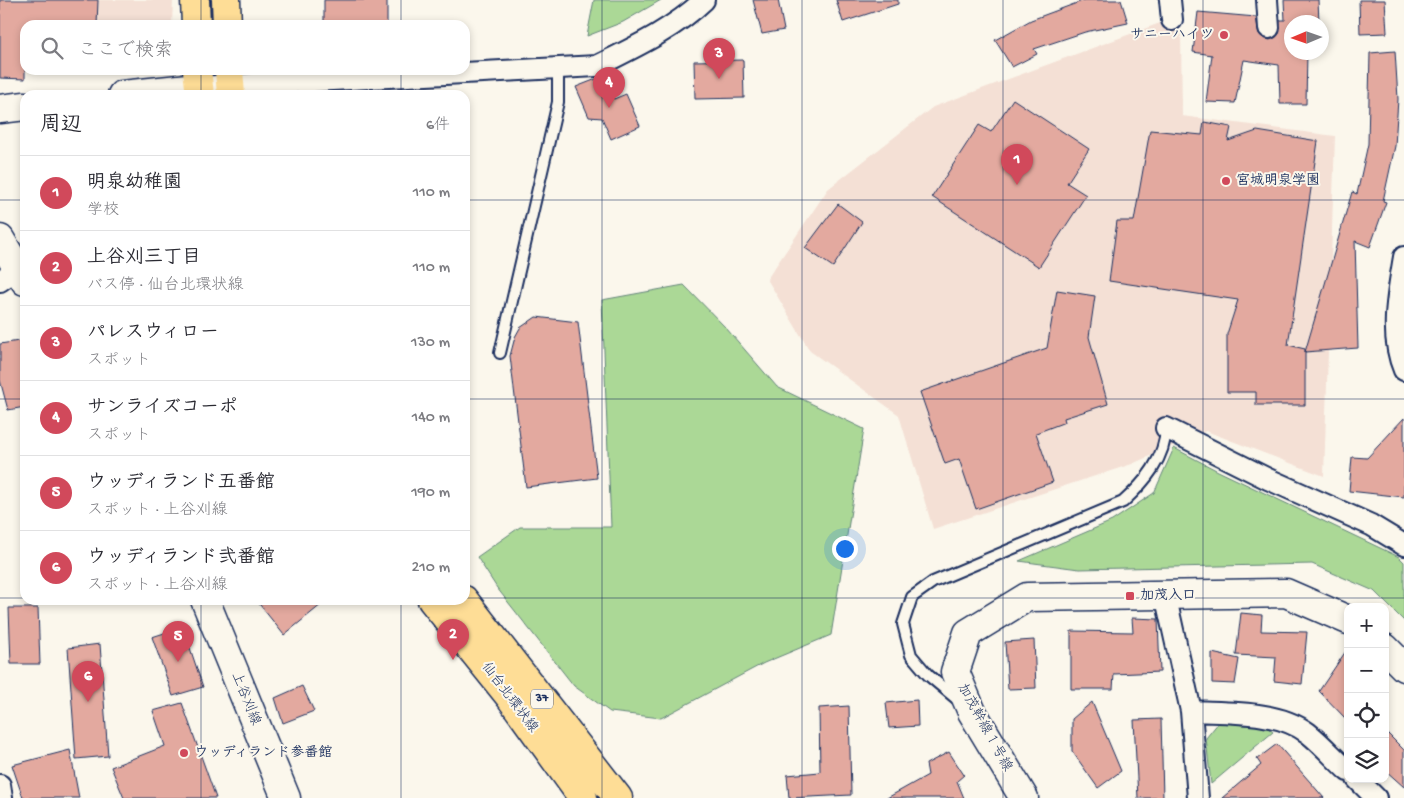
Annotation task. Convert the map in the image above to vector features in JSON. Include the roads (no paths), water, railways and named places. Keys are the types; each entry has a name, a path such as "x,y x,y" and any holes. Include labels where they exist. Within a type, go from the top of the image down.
{"main road":[{"path":"195,0 196,20"},
{"path":"226,0 227,20"},
{"name":"仙台北環状線","path":"436,605 510,697 583,798"},
{"name":"仙台北環状線","path":"468,605 618,798"}],"street":[{"path":"470,72 597,66 634,48 675,23 704,0"},
{"path":"1170,0 1172,20"},
{"path":"1267,0 1268,28"},
{"path":"157,90 198,84 404,75"},
{"path":"0,109 20,107"},
{"path":"0,239 14,277"},
{"path":"1404,257 1400,308 1400,360 1404,370"},
{"path":"1166,428 1268,479 1371,525 1404,544"},
{"name":"加茂幹線１号線","path":"1024,798 972,712 955,672 968,633 1027,597 1286,593 1344,618"},
{"path":"1165,594 1191,711 1198,798"},
{"name":"上谷刈線","path":"206,605 286,798"},
{"path":"1389,652 1404,666"},
{"path":"1191,711 1247,714 1296,726 1308,734 1344,767"},
{"path":"1361,783 1376,798"},
{"path":"0,785 2,798"}],"lane":[{"path":"500,353 558,102 558,68"},
{"path":"972,712 928,675 910,655 903,624 912,597 933,582 1123,502 1142,485 1157,462 1166,442 1166,428"}],"place":[{"name":"サニーハイツ","path":"1224,35"},
{"name":"パレスウィロー","path":"719,79"},
{"name":"サンライズコーポ","path":"609,108"},
{"name":"宮城明泉学園","path":"1226,181"},
{"name":"明泉幼稚園","path":"1017,185"},
{"name":"加茂入口","path":"1130,596"},
{"name":"上谷刈三丁目","path":"453,660"},
{"name":"ウッディランド五番館","path":"178,662"},
{"name":"ウッディランド弐番館","path":"88,702"},
{"name":"ウッディランド参番館","path":"184,753"}]}
